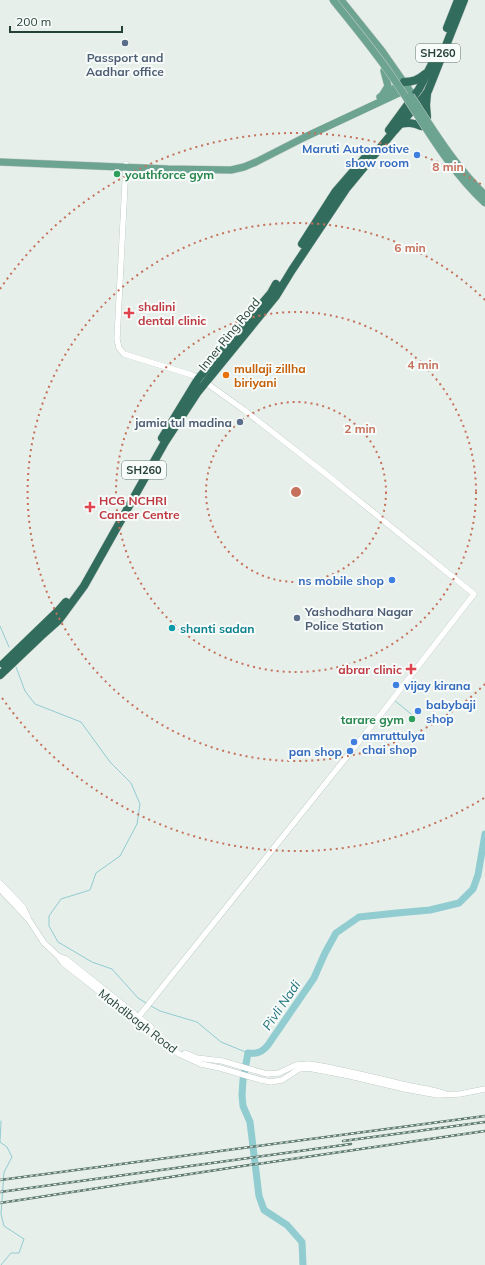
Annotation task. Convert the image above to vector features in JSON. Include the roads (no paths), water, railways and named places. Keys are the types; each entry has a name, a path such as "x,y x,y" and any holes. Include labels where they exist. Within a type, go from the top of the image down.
{"highway":[{"name":"Inner Ring Road","path":"202,381 276,296 346,189 399,120 407,99 430,69 458,0"},
{"name":"Inner Ring Road","path":"407,99 428,91 464,0"},
{"path":"406,85 420,79 430,69"},
{"path":"427,117 426,100 428,91"},
{"path":"407,99 402,108 399,120 413,122 421,126"},
{"name":"Inner Ring Road","path":"1,670 21,651 75,592 173,419 271,293 336,191 358,164 399,120"}],"main road":[{"path":"329,0 407,99 427,117 456,160 485,194"},
{"path":"333,0 391,74 432,139 462,178 485,204"},
{"path":"340,0 382,51 406,85 407,99 421,126 449,166 485,204"},
{"path":"340,0 383,56 450,155 476,186 485,194"},
{"path":"383,98 388,86 384,71"},
{"path":"406,85 407,99"},
{"path":"0,162 233,167 247,164 383,98 397,97 407,99"},
{"path":"383,98 407,99"},
{"path":"0,158 126,165"}],"street":[{"path":"126,165 117,339 119,348 124,354 192,374 244,410 326,474 474,594 385,709 139,1017"},
{"name":"Mahdibagh Road","path":"0,883 23,907 29,920 44,943 63,962 139,1017 185,1053 201,1059 229,1063 262,1073 273,1074 296,1065 309,1064 353,1072 381,1081"},
{"name":"Mahdibagh Road","path":"0,889 29,920"},
{"name":"Mahdibagh Road","path":"139,1017 184,1056 201,1064 261,1080 277,1081 287,1077 299,1069 308,1068 381,1081"},
{"path":"381,1081 438,1096 446,1094 460,1094 485,1089"}],"waterway":[{"path":"0,626 9,647"},
{"path":"16,667 25,691 35,704 81,722 110,762 131,783 140,804 137,824 120,856 96,873 90,890 61,899 49,916 49,926 58,942 92,962 112,969 138,998 146,1003"},
{"path":"394,700 416,718"},
{"name":"Pivli Nadi","path":"303,1265 302,1242 287,1225 264,1210 259,1196 250,1122 243,1106 242,1095 248,1053 260,1052 268,1045 314,978 336,933 359,917 430,910 459,903 473,889 478,875 485,834"},
{"path":"151,1006 160,1011 197,1022 221,1042 248,1053"},
{"path":"1,1121 0,1142 7,1147 12,1157 4,1172 1,1214 4,1226 24,1239 19,1253 11,1253 1,1265"}],"railway":[{"path":"335,0 382,60 449,160 485,201"},
{"path":"0,1180 485,1116"},
{"path":"343,1141 485,1122"},
{"path":"0,1203 485,1131"},
{"path":"0,1192 351,1144"}],"place":[{"name":"Passport and Aadhar office","path":"125,43"},
{"name":"Maruti Automotive show room","path":"417,155"},
{"name":"youthforce gym","path":"117,174"},
{"name":"shalini dental clinic","path":"129,313"},
{"name":"mullaji zillha biriyani","path":"226,375"},
{"name":"jamia tul madina","path":"240,422"},
{"name":"HCG NCHRI Cancer Centre","path":"90,507"},
{"name":"ns mobile shop","path":"392,580"},
{"name":"Yashodhara Nagar Police Station","path":"297,618"},
{"name":"shanti sadan","path":"172,628"},
{"name":"abrar clinic","path":"411,669"},
{"name":"vijay kirana","path":"396,685"},
{"name":"babybaji shop","path":"418,711"},
{"name":"tarare gym","path":"412,719"},
{"name":"amruttulya chai shop","path":"354,742"},
{"name":"pan shop","path":"350,751"}]}
